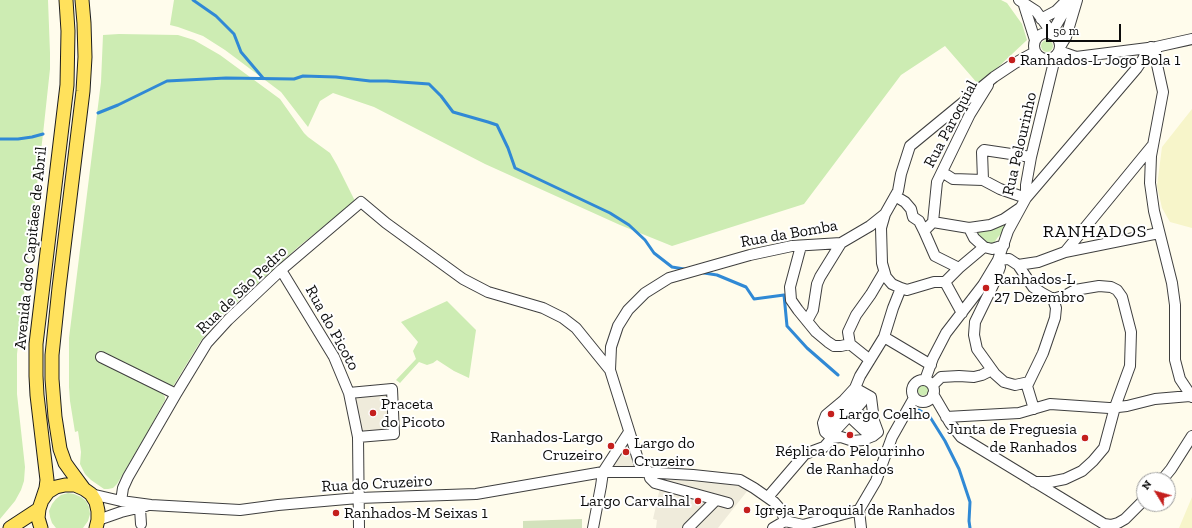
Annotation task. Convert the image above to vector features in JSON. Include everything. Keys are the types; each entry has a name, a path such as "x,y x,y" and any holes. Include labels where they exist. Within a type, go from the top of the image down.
{"main road":[{"name":"Avenida dos Capitães de Abril","path":"41,528 38,518 40,504 47,480 36,389 36,344 67,85 68,31 66,0"},
{"name":"Avenida dos Capitães de Abril","path":"82,0 85,57 83,91 59,288 52,355 52,379 55,417 60,449 65,463 96,502 98,511 97,524"},
{"path":"10,528 40,504 48,492 56,487 75,485 87,491"}],"street":[{"path":"1042,19 1056,11 1066,0"},
{"path":"1051,34 1071,0"},
{"name":"Rua Pelourinho","path":"930,386 931,365 933,358 946,334 983,285 998,260 1008,231 1024,202 1031,157 1053,66 1057,52 1066,37 1077,0"},
{"path":"1022,1 1036,11 1051,34"},
{"path":"1022,1 1035,40 1033,48 1040,58 1044,59 1057,52 1076,57 1154,47 1192,39"},
{"path":"1035,40 1042,34 1051,34 1058,40 1057,52"},
{"path":"946,417 1019,413 1050,404 1109,408 1127,406 1155,399 1191,396 1180,379 1175,360 1175,305 1172,283 1154,211 1150,183 1150,156 1163,92 1154,47"},
{"path":"924,231 933,222 969,228 990,224 1004,219 1024,202 1154,47"},
{"name":"Rua da Bomba","path":"645,472 629,432 610,370 611,347 618,326 628,310 645,293 668,278 750,255 792,246 841,243 870,226 885,214 898,191 901,174 910,146 994,77 1035,52"},
{"name":"Rua Paroquial","path":"933,222 937,182 970,114 994,77"},
{"path":"1065,252 1153,144"},
{"path":"983,180 982,152 984,150 1031,157"},
{"path":"942,172 953,179 983,180 1024,202"},
{"path":"895,196 905,202 911,209 914,218 918,221 924,231 935,256 959,268"},
{"name":"Rua de São Pedro","path":"121,501 123,488 128,477 207,343 228,320 281,270 361,202 386,223 463,278 488,292 543,308 563,318 576,328 610,370"},
{"path":"885,214 881,228 882,264 886,277 892,284 901,288 907,290 934,282 946,282 959,268 984,247"},
{"path":"969,228 974,238 984,247 992,249 1004,245"},
{"path":"1018,265 1038,262 1065,252 1159,233"},
{"path":"807,321 814,310 817,284 841,243"},
{"path":"802,246 790,287 791,300 816,332 834,346 850,344"},
{"path":"1029,382 1015,385 1004,382 992,370 977,348 974,335 975,322 995,281 1000,267 998,260 1009,260 1018,265 1033,287 1053,299 1056,308 1055,318 1043,353 1029,382 1027,386 1034,409"},
{"name":"Rua do Picoto","path":"281,270 334,358 349,393 358,437 359,528"},
{"path":"870,360 850,344 848,332 856,315 884,272"},
{"path":"946,282 962,313"},
{"path":"1034,482 1050,482 1065,479 1082,471 1104,448 1115,407 1130,366 1131,332 1122,297 1117,290 1111,287 1098,286 1075,290 1066,295 1053,299"},
{"path":"878,432 873,436 853,441 841,437 832,437 825,432 823,423 826,415 844,400 855,388 860,376 884,337 901,288"},
{"path":"884,337 931,365"},
{"path":"101,357 176,394"},
{"path":"930,386 941,378 959,376 974,377 992,370"},
{"path":"930,386 931,398 925,402 921,402 914,398 912,392 913,385 918,380 930,386 946,417 961,437 1104,524 1118,524 1136,508"},
{"path":"855,388 871,398 874,421 878,432"},
{"path":"349,393 392,390 394,434 358,437"},
{"path":"768,497 805,454 824,446 832,437 835,433 834,432 849,416 865,430 871,424 855,410 862,402 856,397 832,424 830,423 825,429 832,437"},
{"path":"861,528 859,510 876,482 892,437 914,398"},
{"path":"592,528 603,472 629,432"},
{"path":"878,432 892,437"},
{"path":"1169,472 1192,436"},
{"name":"Rua do Cruzeiro","path":"87,491 121,501 151,505 240,510 358,498 476,494 603,472 645,472 737,479 768,497 778,507 785,521"},
{"path":"645,472 656,483 728,503"},
{"path":"688,528 716,500"},
{"name":"Rua do Cruzeiro","path":"97,524 151,505"},
{"path":"140,508 141,524"},
{"path":"773,528 785,521 803,525 859,510"}],"shaded area":[{"path":"1192,109 1192,228 1170,222 1162,208 1157,186 1162,147"},
{"name":"Praceta do Picoto","path":"392,389 394,434 358,437 349,393"},
{"name":"Largo do Cruzeiro","path":"629,432 642,472 603,472"},
{"name":"Largo Carvalhal","path":"662,479 724,484 738,486 748,490 718,528 656,528 657,520 653,519"},
{"path":"1192,497 1192,528 1179,528"}],"green space":[{"path":"0,0 48,0 50,69 17,354 17,394 25,467 24,481 15,501 0,519"},
{"path":"174,0 1001,0 1007,3 1022,24 1027,40 978,84 945,46 901,75 804,204 672,246 620,225 485,164 374,107 333,93 320,101 308,127 281,92 225,50 203,36 170,25"},
{"path":"103,35 178,35 194,40 220,55 280,99 304,133 330,153 355,201 298,247 214,323 200,342 172,388 98,351 96,359 162,393 165,397 165,400 147,433 117,484 113,488 104,489 85,474 80,464 81,452 78,431 75,432 70,401 69,338 101,82"},
{"path":"1049,40 1052,41 1052,51 1045,52 1042,51 1041,44 1042,41"},
{"path":"1007,224 1007,229 998,237 991,247 975,233 992,228"},
{"path":"447,301 476,330 469,378 454,371 437,360 427,365 419,362 400,383 396,380 416,359 413,351 418,342 401,322"},
{"path":"923,384 927,386 929,390 927,394 923,396 919,394 917,390 919,386"},
{"path":"68,493 81,497 86,501 89,507 90,514 88,521 83,528 56,528 52,523 49,511 52,504 61,495"},
{"path":"582,519 582,528 523,528 523,521"}],"waterway":[{"path":"193,0 216,16 234,34 241,52 263,78"},
{"path":"98,113 167,81 226,78 294,79 303,76 429,84 441,96 453,112 497,125 508,148 515,168 610,213 629,225 645,240 654,253 672,267 684,269"},
{"path":"0,139 18,139 43,134"},
{"path":"704,273 717,275 746,287 754,299 784,295 787,326 807,348 838,375"},
{"path":"919,410 930,417 945,441 959,469 970,502 970,528"}],"place":[{"name":"Ranhados-L Jogo Bola 1","path":"1012,60"},
{"name":"Ranhados-L 27 Dezembro","path":"986,288"},
{"name":"Praceta do Picoto","path":"373,413"},
{"name":"Largo Coelho","path":"831,414"},
{"name":"Réplica do Pelourinho de Ranhados","path":"850,435"},
{"name":"Junta de Freguesia de Ranhados","path":"1085,438"},
{"name":"Ranhados-Largo Cruzeiro","path":"611,446"},
{"name":"Largo do Cruzeiro","path":"626,452"},
{"name":"Largo Carvalhal","path":"698,501"},
{"name":"Igreja Paroquial de Ranhados","path":"747,510"},
{"name":"Ranhados-M Seixas 1","path":"336,513"}],"district":[{"name":"RANHADOS","path":"1095,232"}]}
